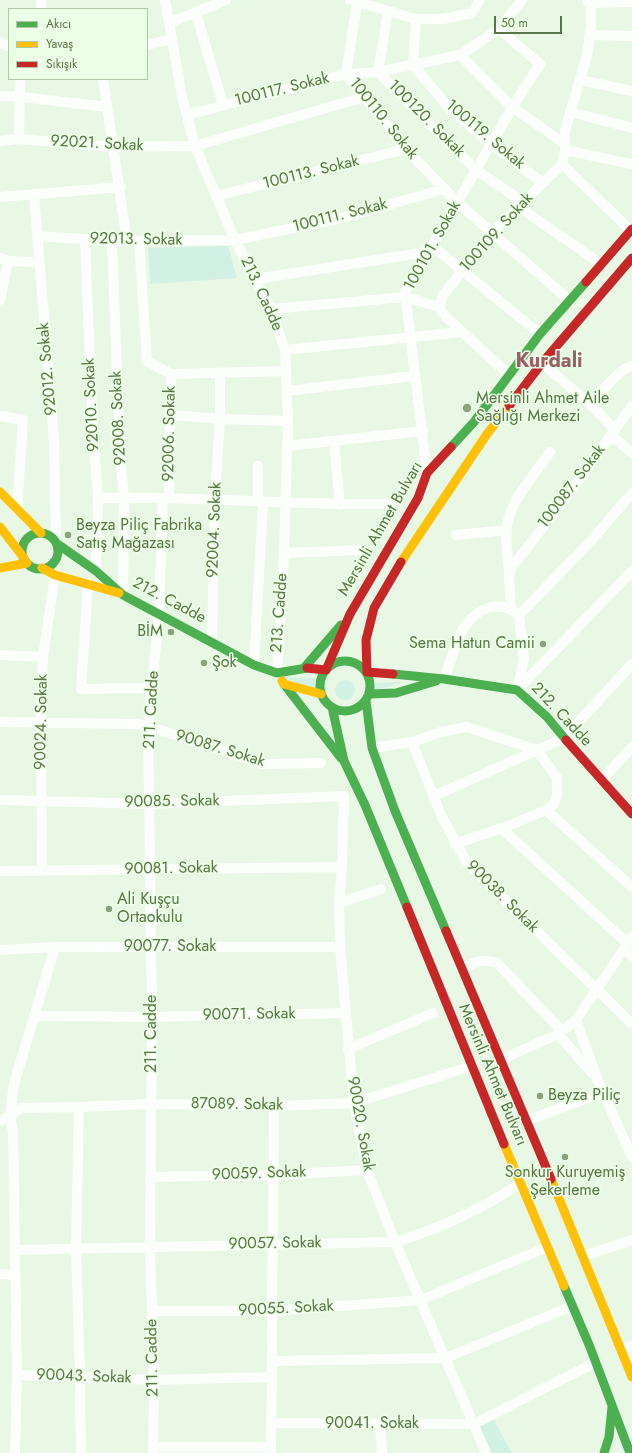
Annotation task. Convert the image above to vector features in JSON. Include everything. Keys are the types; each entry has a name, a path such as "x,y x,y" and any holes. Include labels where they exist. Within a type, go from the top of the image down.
{"main road":[{"name":"Mersinli Ahmet Bulvarı","path":"326,670 350,614 418,498 427,473 474,422 540,334 631,230"},
{"name":"Mersinli Ahmet Bulvarı","path":"367,672 366,640 374,608 389,580 487,434 542,363 632,258"},
{"path":"0,492 41,533 52,538 58,548 56,559 48,567 32,567 27,563 0,527"},
{"path":"27,563 22,552 25,540 35,533 41,533"},
{"name":"212. Cadde","path":"56,543 96,572 123,595 159,615 212,641 254,665 276,673"},
{"path":"0,568 27,563"},
{"path":"42,568 55,575 123,595"},
{"path":"304,668 350,614"},
{"path":"368,698 371,687 367,672 354,662 347,660 339,661 326,670 320,686 321,694 332,707 339,710 354,710 368,698 396,693 444,679"},
{"path":"326,670 304,668 276,673 344,761"},
{"name":"212. Cadde","path":"367,672 444,679 517,690 547,718 601,781 632,814"},
{"path":"284,684 321,694"},
{"name":"Mersinli Ahmet Bulvarı","path":"368,698 372,748 395,811 583,1256 632,1377"},
{"name":"Mersinli Ahmet Bulvarı","path":"332,707 344,761 365,805 547,1247 596,1362 630,1453"},
{"path":"604,1453 609,1437 612,1403"}],"street":[{"name":"213. Cadde","path":"165,0 171,39 195,146 235,240 271,309 285,350 288,421 286,446 284,553 276,673"},
{"path":"169,23 226,0"},
{"name":"100110. Sokak","path":"480,0 472,13 443,19 416,19 354,2 346,74 406,149 444,189 570,300"},
{"name":"100117. Sokak","path":"187,115 346,74 378,72 460,55 499,29 522,0"},
{"path":"631,230 562,164 565,147 565,131 587,56 590,35 589,1 632,2"},
{"path":"196,12 223,105"},
{"name":"100120. Sokak","path":"388,12 378,72 476,170 601,264"},
{"path":"413,65 416,19"},
{"name":"100101. Sokak","path":"427,473 423,431 414,376 405,292 512,107 540,64 499,29"},
{"path":"590,35 632,36"},
{"path":"148,45 171,39"},
{"path":"460,55 512,107 565,147 632,164"},
{"name":"100119. Sokak","path":"413,65 450,109 491,144 543,183"},
{"path":"18,139 20,80"},
{"path":"104,80 127,241"},
{"path":"580,80 632,91"},
{"path":"0,96 107,107"},
{"name":"92021. Sokak","path":"0,141 18,139 113,147 195,146 364,96"},
{"path":"570,112 632,128"},
{"name":"100113. Sokak","path":"216,196 406,149"},
{"name":"100109. Sokak","path":"439,307 443,295 494,232 562,164"},
{"path":"0,197 120,187"},
{"name":"100111. Sokak","path":"235,240 346,217 444,189"},
{"name":"92012. Sokak","path":"34,195 54,439 56,543"},
{"name":"92013. Sokak","path":"37,236 112,241 235,240"},
{"name":"92010. Sokak","path":"85,239 93,435 98,498 96,572"},
{"name":"92008. Sokak","path":"112,241 120,454 124,497 123,595"},
{"name":"92006. Sokak","path":"139,241 148,361 171,374 159,615"},
{"path":"256,279 429,249 462,272 540,334"},
{"path":"0,300 4,260 40,262"},
{"path":"271,309 406,297 439,307 446,317 509,375"},
{"path":"285,350 462,332"},
{"path":"542,363 590,404 632,453"},
{"path":"590,404 620,373 629,366 632,366"},
{"path":"171,374 286,371"},
{"name":"92004. Sokak","path":"212,641 215,499 220,419 220,373"},
{"path":"287,391 414,376"},
{"name":"100087. Sokak","path":"511,571 632,406"},
{"path":"170,415 220,419 288,421"},
{"path":"0,416 23,420 17,509"},
{"path":"286,446 334,442 423,431"},
{"path":"334,442 340,504"},
{"path":"511,609 511,571 507,530 508,520 517,501 550,452"},
{"path":"254,665 260,501 258,466"},
{"path":"519,615 590,542 632,493"},
{"path":"98,498 166,497 285,503 392,504"},
{"path":"456,535 507,530"},
{"path":"284,553 361,550"},
{"path":"517,690 632,571"},
{"name":"90024. Sokak","path":"42,871 41,722 43,657 55,575"},
{"path":"88,584 81,689 152,688"},
{"path":"444,679 464,628 477,613 488,608 501,606 511,609 519,615 524,659 517,690"},
{"name":"211. Cadde","path":"153,1450 154,1380 150,1246 152,1104 151,869 148,726 159,615"},
{"path":"0,655 43,657"},
{"path":"434,796 564,738 632,664"},
{"name":"90087. Sokak","path":"0,722 129,724 148,726 263,764 321,763"},
{"path":"372,748 412,742 441,732 467,727 537,750 557,778 554,804 546,810 455,844"},
{"name":"90038. Sokak","path":"412,742 455,844 467,863 632,1024"},
{"path":"601,781 632,747"},
{"name":"90085. Sokak","path":"0,800 150,804 344,796"},
{"name":"90020. Sokak","path":"344,796 342,867 339,903 340,947 354,1103 367,1170 486,1453"},
{"path":"546,810 632,887"},
{"path":"501,828 628,943 632,956"},
{"name":"90081. Sokak","path":"0,871 342,867"},
{"path":"339,903 380,889"},
{"path":"500,1060 560,1032 576,1020 596,988 628,943"},
{"name":"90077. Sokak","path":"0,950 55,948 340,947"},
{"path":"15,1453 17,1374 13,1132 10,1115 14,1084 55,948"},
{"path":"461,969 477,961 486,959 498,963 560,1032 598,1081"},
{"name":"90071. Sokak","path":"34,1016 152,1017 345,1013"},
{"path":"348,1049 433,1013"},
{"path":"576,1020 598,1081 632,1157"},
{"name":"87089. Sokak","path":"0,1121 22,1108 152,1104 274,1106 354,1103 472,1066"},
{"path":"526,1121 604,1092"},
{"path":"153,1450 271,1450 274,1106"},
{"path":"79,1107 76,1249 81,1453"},
{"name":"90059. Sokak","path":"150,1177 367,1170"},
{"name":"90057. Sokak","path":"15,1250 396,1242 420,1234 503,1195 521,1183"},
{"path":"583,1256 632,1240"},
{"name":"90055. Sokak","path":"152,1312 272,1311 421,1300 547,1247"},
{"path":"0,1274 15,1275"},
{"path":"272,1361 446,1358 572,1306"},
{"path":"620,1350 632,1346"},
{"path":"474,1424 596,1362"},
{"name":"90043. Sokak","path":"17,1374 154,1380 272,1377"},
{"name":"90041. Sokak","path":"271,1423 474,1424"},
{"path":"380,1424 382,1453"}],"green space":[{"path":"228,246 237,278 150,284 148,248"},
{"path":"283,677 320,679 317,691"},
{"path":"345,680 352,683 355,690 352,697 345,700 338,697 335,690 338,683"},
{"path":"405,682 372,691 372,683"},
{"path":"493,1419 512,1453 490,1453 478,1425"}],"traffic: fast":[{"path":"451,447 474,422 540,334 586,282"},
{"path":"40,533 53,538 58,551 53,564 40,569 27,564 22,551 27,538 40,533"},
{"path":"56,543 96,571 123,595 254,665 277,673 307,668"},
{"path":"304,668 341,625"},
{"path":"340,661 350,661 363,668 370,681 370,686 370,691 363,704 350,711 340,711 331,707 324,700 320,691 320,681 324,672 331,665 340,661"},
{"path":"393,674 444,679 517,690 547,717 566,740"},
{"path":"370,694 396,693 436,681"},
{"path":"284,684 341,758"},
{"path":"366,701 372,748 395,811 446,931"},
{"path":"332,707 344,761 365,805 407,907"},
{"path":"564,1286 590,1347 630,1453"},
{"path":"604,1453 609,1437 612,1407"}],"traffic: slow":[{"path":"401,562 487,434 509,406"},
{"path":"0,492 41,533"},
{"path":"0,527 24,558"},
{"path":"0,568 27,563"},
{"path":"42,568 55,575 119,593"},
{"path":"282,681 284,684 321,694"},
{"path":"504,1144 564,1286"},
{"path":"551,1179 632,1377"}],"traffic: jam":[{"path":"586,282 632,229"},
{"path":"509,406 542,363 632,258"},
{"path":"307,668 326,670 350,614 418,498 427,473 451,447"},
{"path":"393,674 367,672 366,640 374,608 401,562"},
{"path":"566,740 632,814"},
{"path":"407,907 504,1144"},
{"path":"446,931 551,1179"}],"place":[{"name":"Mersinli Ahmet Aile Sağlığı Merkezi","path":"467,408"},
{"name":"Beyza Piliç Fabrika Satış Mağazası","path":"68,535"},
{"name":"BİM","path":"171,632"},
{"name":"Sema Hatun Camii","path":"543,644"},
{"name":"Şok","path":"204,663"},
{"name":"Ali Kuşçu Ortaokulu","path":"109,909"},
{"name":"Beyza Piliç","path":"540,1096"},
{"name":"Sonkur Kuruyemiş Şekerleme","path":"565,1157"}],"district":[{"name":"Kurdali","path":"549,362"}]}
